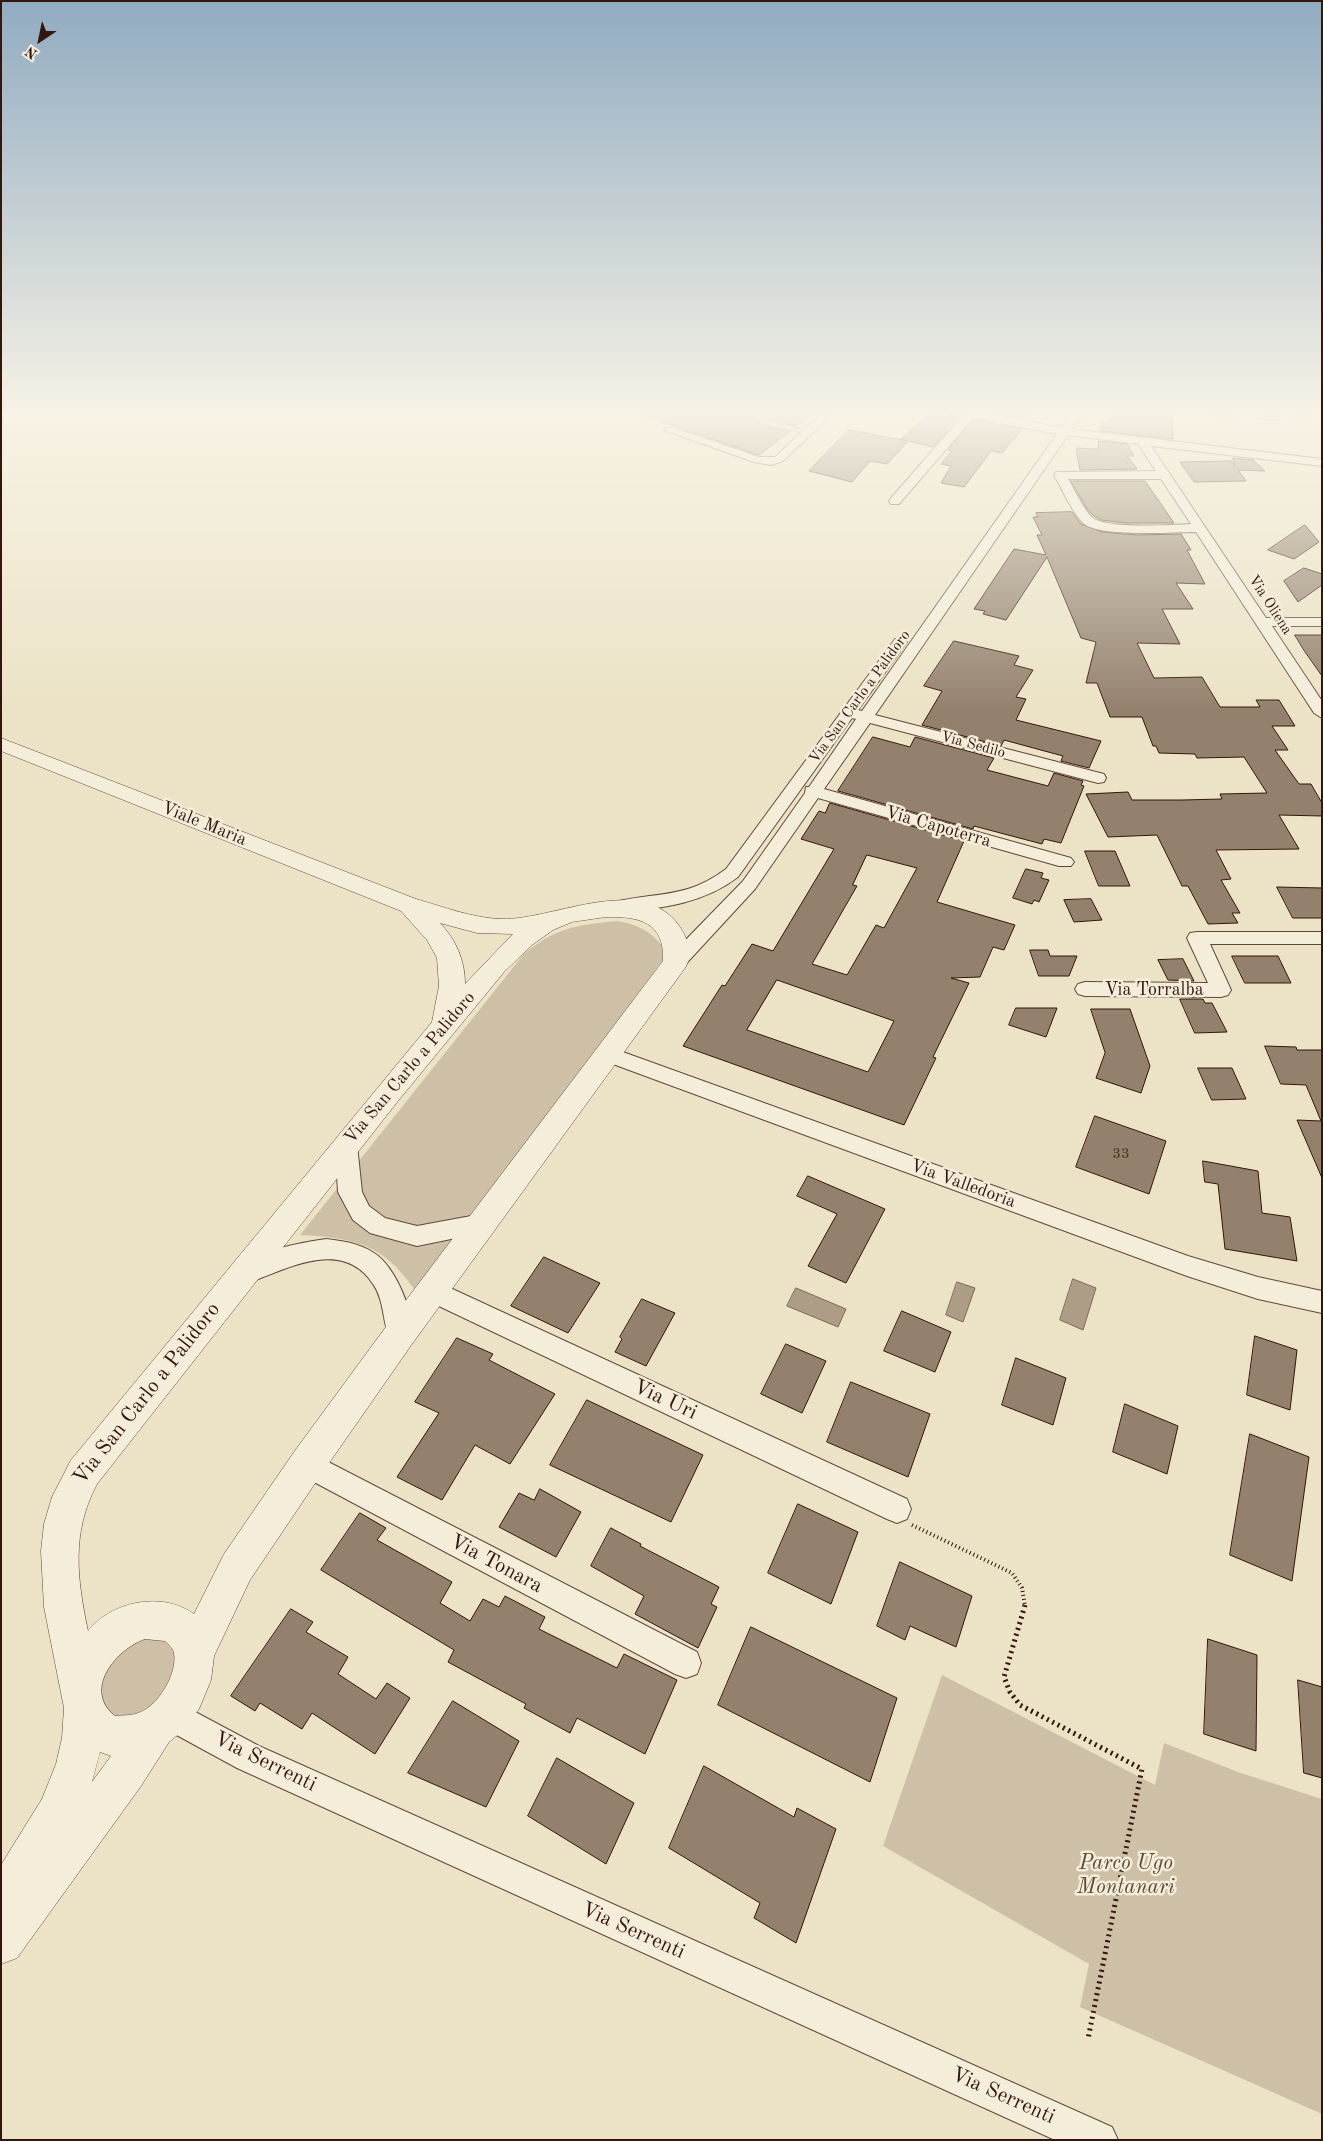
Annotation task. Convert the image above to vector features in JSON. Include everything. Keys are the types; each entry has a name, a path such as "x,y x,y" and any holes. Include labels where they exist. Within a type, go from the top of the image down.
{"street":[{"name":"Via San Carlo a Palidoro","path":"1,1905 62,1804 78,1762 84,1724 82,1701 58,1564 59,1528 71,1492 84,1472 237,1279 441,1029 497,964 545,923 584,912 677,899 709,889 726,879 738,867 996,511"},
{"name":"Via San Carlo a Palidoro","path":"194,1655 237,1567 307,1464 432,1290 609,1055 676,962 749,885 812,791 1010,511"},
{"path":"1081,511 1088,522 1099,526 1200,528"},
{"name":"Via Oliena","path":"1189,511 1262,622 1315,691 1322,713"},
{"path":"1262,622 1322,622"},
{"name":"Via Sedilo","path":"848,713 1098,778"},
{"name":"Viale Maria","path":"1,744 407,904 477,924 503,927 545,923"},
{"name":"Via Capoterra","path":"812,791 1064,862"},
{"name":"Viale Maria","path":"407,904 436,932 450,960 453,989 441,1029"},
{"name":"Via San Carlo a Palidoro","path":"618,907 645,913 667,925 676,943 676,962"},
{"name":"Via Torralba","path":"1085,990 1221,990 1197,938 1322,938"},
{"name":"Via Valledoria","path":"609,1055 1187,1266 1258,1288 1322,1302"},
{"path":"346,1145 350,1192 361,1213 378,1226 417,1236 482,1224"},
{"name":"Via San Carlo a Palidoro","path":"237,1279 272,1261 301,1251 328,1249 349,1253 373,1266 386,1279 397,1306 400,1334"},
{"name":"Via Uri","path":"432,1290 896,1509"},
{"name":"Via Tonara","path":"307,1464 686,1663"},
{"path":"1,1942 162,1721 185,1696 193,1675 194,1655 189,1639 178,1627 163,1621 146,1620 127,1625 110,1637 95,1652 85,1671 82,1701 94,1726 111,1736 132,1736 162,1721"},
{"name":"Via Serrenti","path":"162,1721 248,1756 1100,2140"}],"path":[{"path":"896,1509 913,1526 1012,1573 1021,1583 1026,1605 1004,1676 1006,1688 1014,1699 1020,1705 1142,1769 1088,2039"}],"green space":[{"path":"617,921 639,927 655,938 666,950 662,961 417,1293 393,1264 367,1247 337,1238 300,1235 523,955 545,939 566,929"},
{"path":"130,1639 166,1639 175,1648 179,1675 149,1714 119,1720 98,1702 100,1670"},
{"name":"Parco Ugo Montanari","path":"942,1675 1155,1785 1164,1743 1238,1772 1322,1799 1322,2114 1080,2007 1089,1964 883,1846"}],"shaded area":[{"path":"1073,1279 1096,1288 1083,1330 1060,1320"},
{"path":"957,1282 975,1288 963,1322 946,1315"},
{"path":"796,1288 846,1309 838,1327 787,1306"}],"building":[{"path":"1089,511 1166,511 1174,523 1125,523 1101,520"},
{"path":"1072,512 1081,524 1102,532 1136,535 1181,534 1191,550 1187,550 1205,584 1176,583 1193,609 1162,609 1180,644 1137,643 1154,678 1202,677 1220,707 1260,707 1256,700 1279,700 1295,726 1272,726 1288,750 1275,750 1299,784 1311,784 1322,803 1322,816 1279,815 1299,849 1216,850 1231,879 1221,880 1240,913 1232,913 1238,923 1208,924 1188,886 1182,886 1157,835 1108,837 1086,794 1128,792 1132,800 1182,800 1222,799 1220,794 1267,793 1244,757 1197,758 1195,754 1159,753 1156,746 1153,746 1142,717 1110,717 1097,683 1086,683 1096,642 1081,638 1047,557 1006,620 983,614 985,611 974,609 1014,549 1046,555 1037,535 1042,535 1033,517 1038,517 1036,513"},
{"path":"1305,525 1319,542 1294,559 1268,550"},
{"path":"1304,568 1322,574 1322,585 1298,602 1284,581"},
{"path":"1295,635 1322,635 1322,676 1305,652"},
{"path":"954,641 1019,656 1014,665 1033,670 1016,697 1026,699 1016,720 1101,741 1089,768 1061,761 1063,756 1004,740 1001,746 922,725 942,691 924,686"},
{"path":"873,737 910,747 915,737 994,758 987,770 1048,786 1054,773 1083,781 1081,785 1084,786 1061,843 1044,839 1042,844 974,826 973,829 838,791"},
{"path":"830,803 964,841 937,902 1015,925 1004,950 993,947 980,977 951,978 969,983 933,1057 936,1058 904,1125 683,1046 722,985 725,986 752,944 773,951 834,849 801,839 819,811 825,813","holes":["867,855 917,868 884,928 876,925 847,975 812,964 857,886 853,885","777,980 894,1021 868,1072 747,1030"]},
{"path":"1085,851 1115,851 1130,886 1099,886"},
{"path":"1026,869 1043,873 1041,878 1049,880 1039,902 1034,900 1032,904 1013,898"},
{"path":"1277,887 1322,888 1322,918 1293,918"},
{"path":"1091,899 1102,920 1074,922 1064,900"},
{"path":"1030,950 1048,950 1050,956 1077,956 1069,976 1039,976"},
{"path":"1232,956 1278,956 1291,983 1245,983"},
{"path":"1183,959 1194,981 1168,980 1158,960"},
{"path":"1180,999 1203,999 1205,1003 1212,1003 1227,1032 1195,1033"},
{"path":"1016,1008 1057,1008 1046,1037 1009,1025"},
{"path":"1091,1009 1130,1009 1150,1066 1141,1093 1096,1078 1105,1053"},
{"path":"1265,1046 1296,1047 1297,1050 1322,1050 1322,1178 1297,1120 1321,1121 1306,1085 1281,1084"},
{"path":"1198,1068 1232,1068 1246,1099 1212,1100"},
{"path":"1095,1116 1166,1141 1149,1194 1076,1167"},
{"path":"1203,1161 1258,1171 1262,1213 1290,1217 1297,1261 1225,1249 1218,1184 1205,1182"},
{"path":"808,1176 885,1209 846,1283 808,1266 837,1214 797,1196"},
{"path":"544,1257 600,1283 568,1333 511,1306"},
{"path":"642,1299 675,1313 646,1366 615,1352 622,1339 620,1337"},
{"path":"902,1311 951,1332 935,1372 884,1351"},
{"path":"1255,1336 1297,1350 1290,1410 1247,1395"},
{"path":"457,1338 493,1354 489,1360 555,1394 510,1464 475,1445 442,1500 397,1477 439,1413 415,1402"},
{"path":"786,1344 826,1361 802,1413 761,1394"},
{"path":"1016,1358 1066,1378 1053,1425 1002,1405"},
{"path":"851,1382 930,1414 908,1477 827,1442"},
{"path":"587,1400 703,1455 671,1522 550,1465"},
{"path":"1125,1404 1178,1426 1167,1474 1113,1452"},
{"path":"1250,1434 1309,1457 1292,1581 1230,1555"},
{"path":"540,1489 581,1512 556,1557 499,1527 519,1493 534,1500"},
{"path":"798,1504 858,1532 831,1604 768,1573"},
{"path":"360,1513 386,1528 377,1540 452,1582 440,1603 470,1621 483,1599 499,1607 505,1596 545,1617 539,1629 617,1668 624,1654 677,1680 645,1754 577,1718 570,1733 524,1708 526,1704 448,1662 454,1650 321,1570"},
{"path":"611,1528 641,1544 640,1546 719,1587 711,1604 717,1607 698,1648 635,1614 644,1596 591,1566"},
{"path":"900,1562 972,1596 956,1647 910,1626 905,1640 877,1626"},
{"path":"291,1609 313,1622 306,1632 348,1657 338,1674 376,1699 387,1683 410,1698 375,1754 312,1713 302,1729 260,1703 255,1711 231,1696"},
{"path":"751,1627 897,1698 870,1782 718,1705"},
{"path":"1208,1639 1257,1655 1256,1751 1204,1734"},
{"path":"1298,1680 1322,1687 1322,1778 1304,1773"},
{"path":"453,1701 519,1741 486,1807 408,1773"},
{"path":"557,1758 634,1803 606,1864 528,1816"},
{"path":"704,1766 794,1817 797,1808 836,1829 796,1943 754,1918 760,1903 669,1848"}]}
